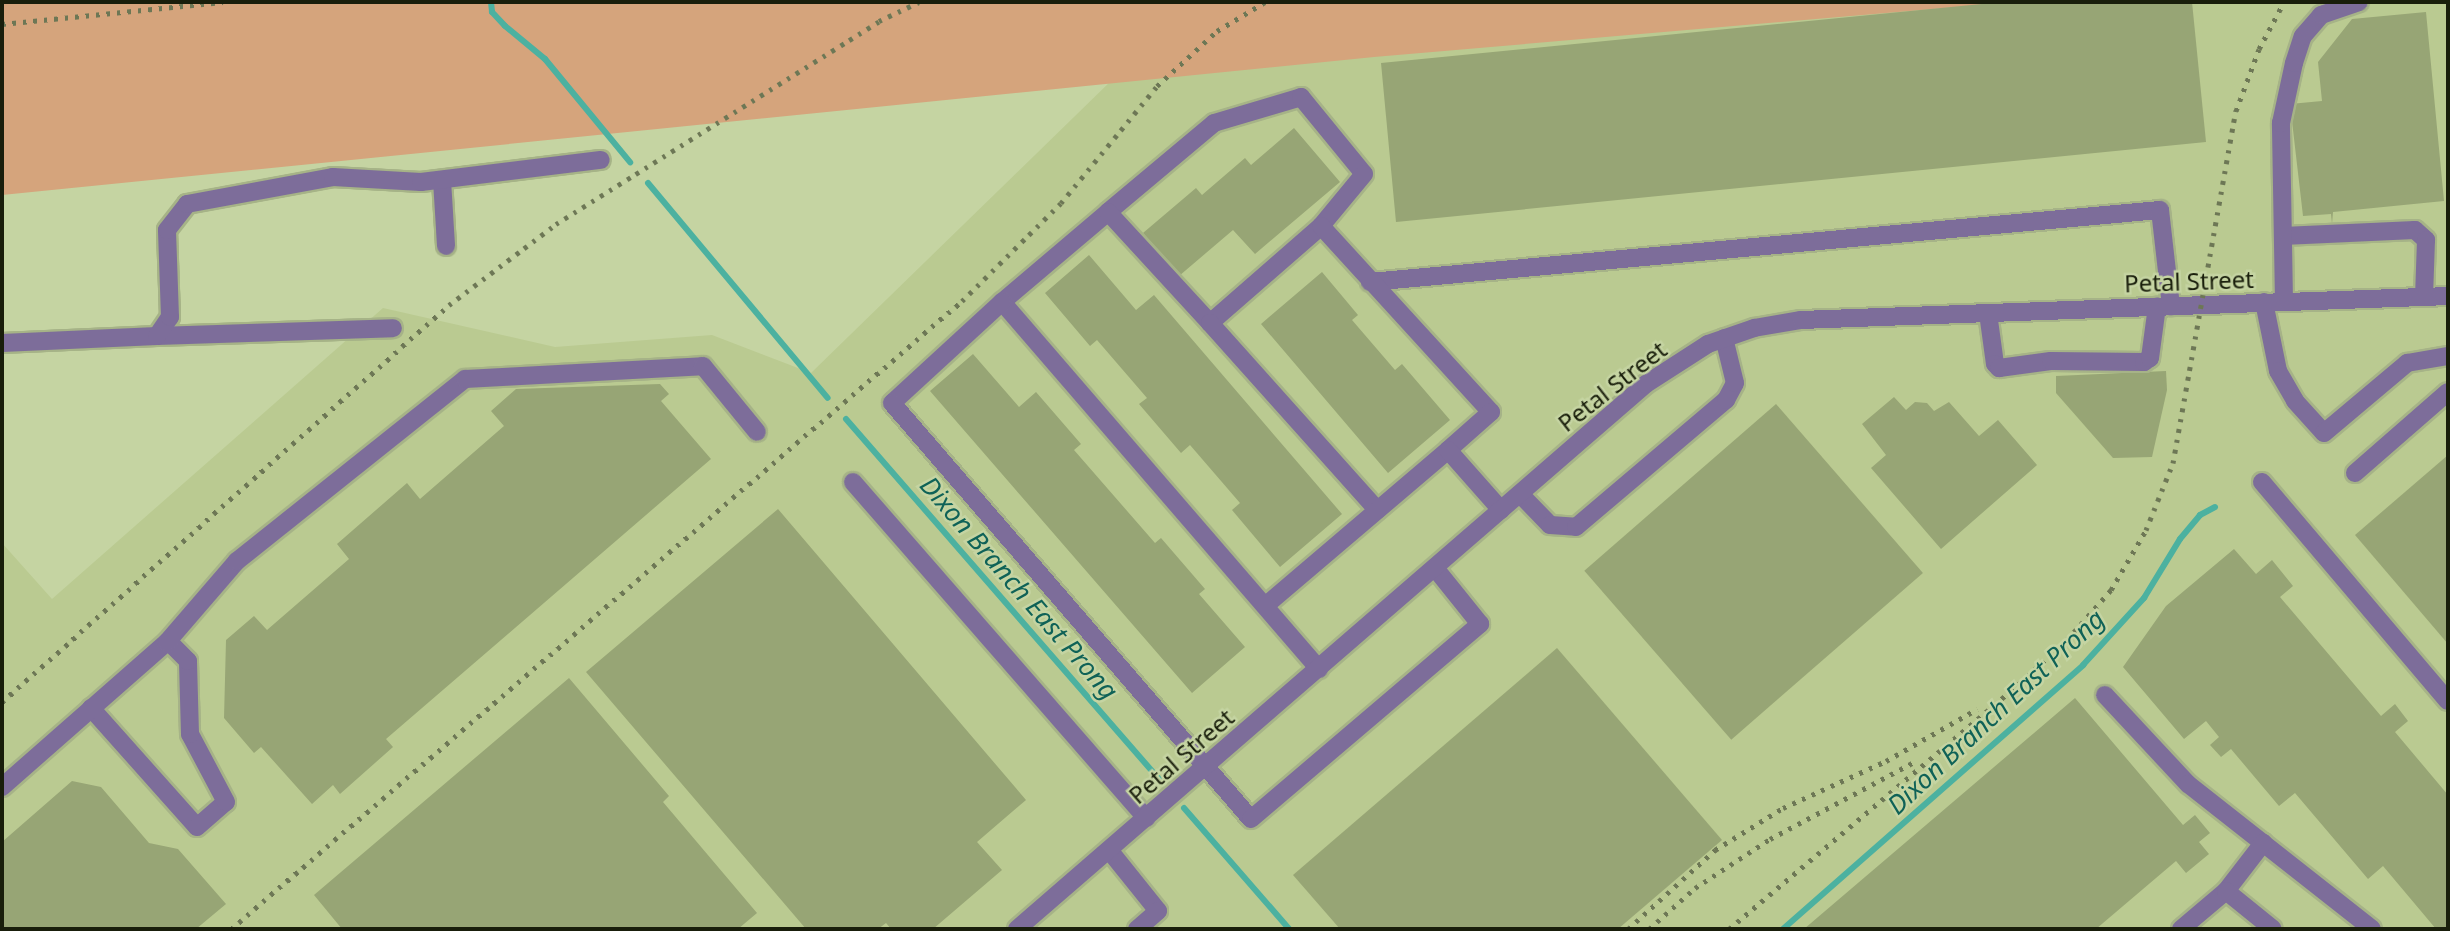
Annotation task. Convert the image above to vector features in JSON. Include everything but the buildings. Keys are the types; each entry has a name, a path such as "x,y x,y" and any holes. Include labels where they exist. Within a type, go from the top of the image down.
{"street":[{"path":"2284,302 2281,123 2294,63 2303,36 2321,15 2359,2"},
{"path":"1210,323 1321,226 1364,174 1301,97 1214,123 1002,302 892,403 1251,819 1480,624 1435,568"},
{"path":"158,335 170,317 167,230 187,205 333,177 442,180 601,160"},
{"path":"442,180 446,246"},
{"path":"1370,282 2160,210 2164,306 2150,358 2144,362 2051,361 1999,368 1995,363 1988,313"},
{"path":"1108,212 1377,510"},
{"path":"1265,606 1491,412 1321,226"},
{"path":"2283,236 2415,230 2426,240 2424,297"},
{"name":"Petal Street","path":"1017,929 1646,384 1724,338 1801,320 2448,296"},
{"path":"1002,302 1319,669"},
{"path":"2264,302 2278,372 2295,401 2324,433 2407,363 2448,356"},
{"path":"2,343 393,328"},
{"path":"1520,494 1550,525 1576,527 1726,400 1735,383 1724,338"},
{"path":"2,786 168,640 237,561 465,379 703,366 757,432"},
{"path":"2355,473 2448,391"},
{"path":"1448,450 1501,510"},
{"path":"853,482 1146,818"},
{"path":"2262,482 2448,701"},
{"path":"91,708 197,827 226,802 190,734 188,661 168,640"},
{"path":"2105,695 2188,784 2372,929"},
{"path":"2181,929 2226,891 2263,843"},
{"path":"1109,850 1158,911 1137,929"},
{"path":"2226,891 2273,929"}],"shaded area":[{"path":"2,2 2014,2 1374,57 2,195"},
{"path":"1192,2 2448,2 2448,929 2,929 2,543 52,599 383,308 555,347 712,335 811,373"}],"waterway":[{"name":"Dixon Branch East Prong","path":"491,2 492,12 545,59 630,162"},
{"name":"Dixon Branch East Prong","path":"648,183 828,398"},
{"name":"Dixon Branch East Prong","path":"846,419 1162,782"},
{"name":"Dixon Branch East Prong","path":"1783,929 2083,665 2144,598 2180,539 2200,515 2215,507"},
{"name":"Dixon Branch East Prong","path":"1184,808 1289,929"}],"railway":[{"path":"2,24 223,2"},
{"path":"2,702 449,305 556,224 879,21 919,2"},
{"path":"231,929 962,301 1061,203 1157,86 1217,31 1265,2"},
{"path":"1729,929 2011,691 2067,640 2111,590 2146,530 2173,463 2236,111 2259,49 2284,2"},
{"path":"1628,929 1715,850 1783,808 1886,761 1977,709"},
{"path":"1649,929 1695,888 1770,839 1916,761"}]}
